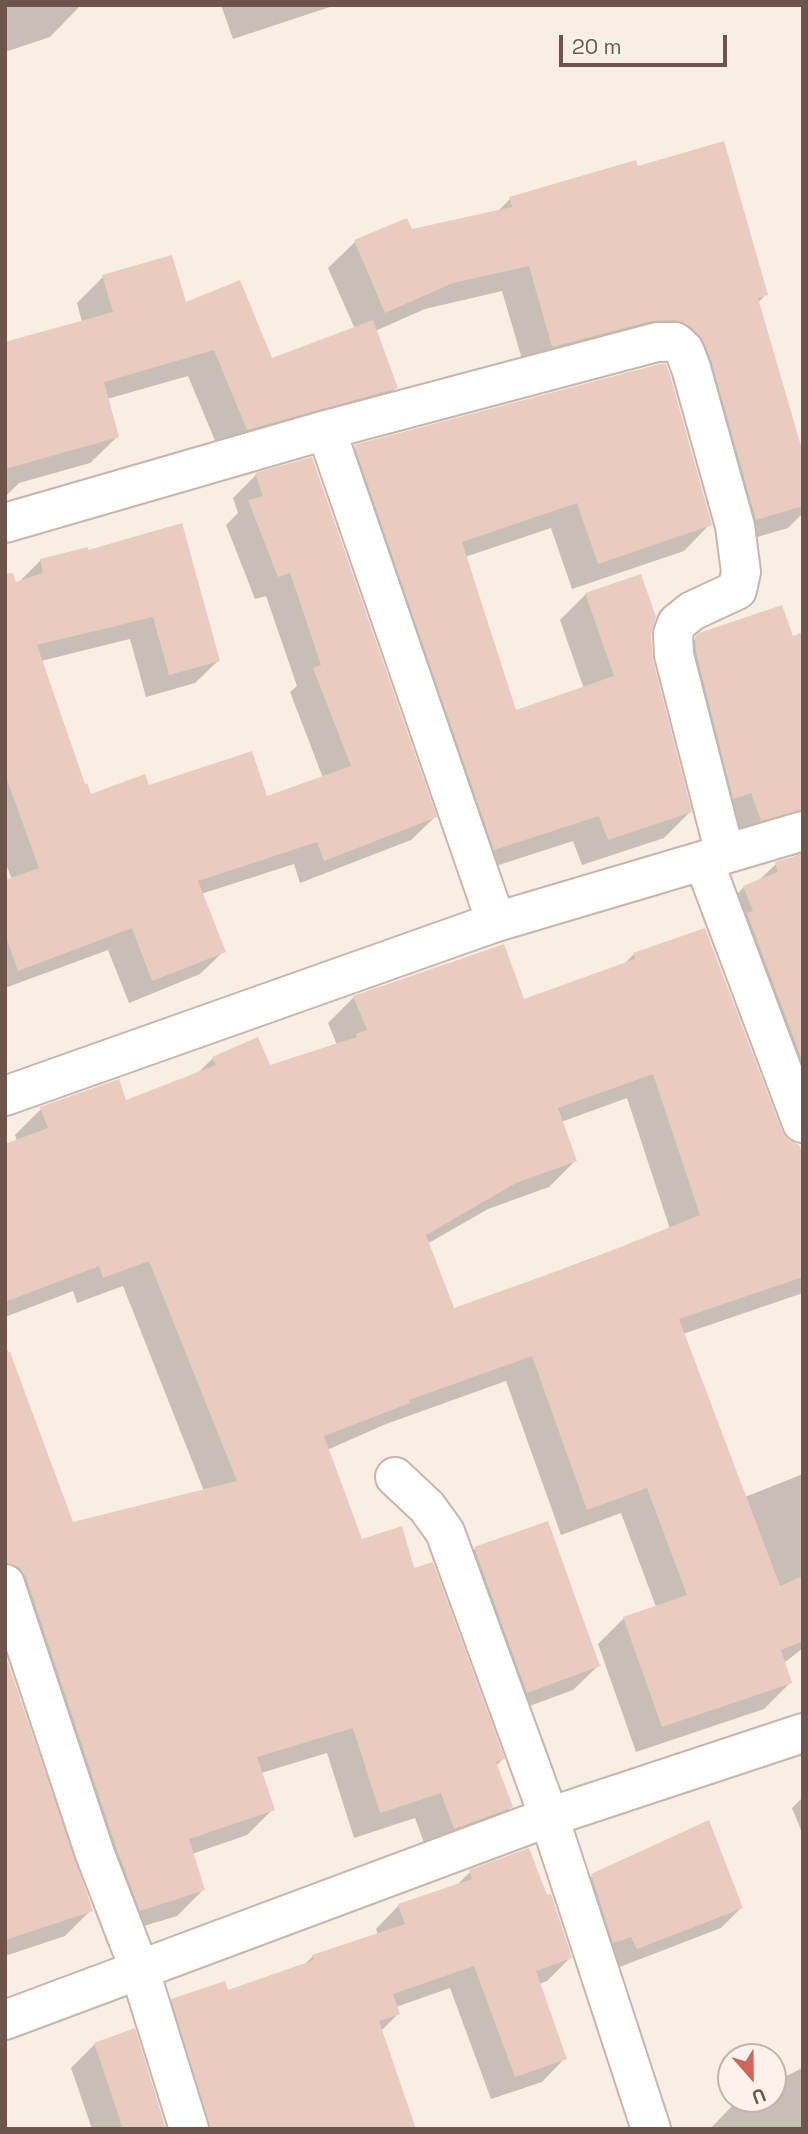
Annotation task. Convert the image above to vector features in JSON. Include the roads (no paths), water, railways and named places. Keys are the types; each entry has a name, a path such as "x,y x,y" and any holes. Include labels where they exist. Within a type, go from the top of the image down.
{"street":[{"path":"5,523 326,430 657,342 675,342 684,350 735,526 741,572 737,590 692,611 677,623 673,634 674,655 715,858 802,1123"},
{"path":"326,430 496,922"},
{"path":"5,1096 496,922 803,831"},
{"path":"395,1477 427,1507 444,1532 549,1817 650,2129"},
{"path":"5,1584 95,1854 139,1968 189,2129"},
{"path":"5,2020 549,1817 803,1734"}]}
